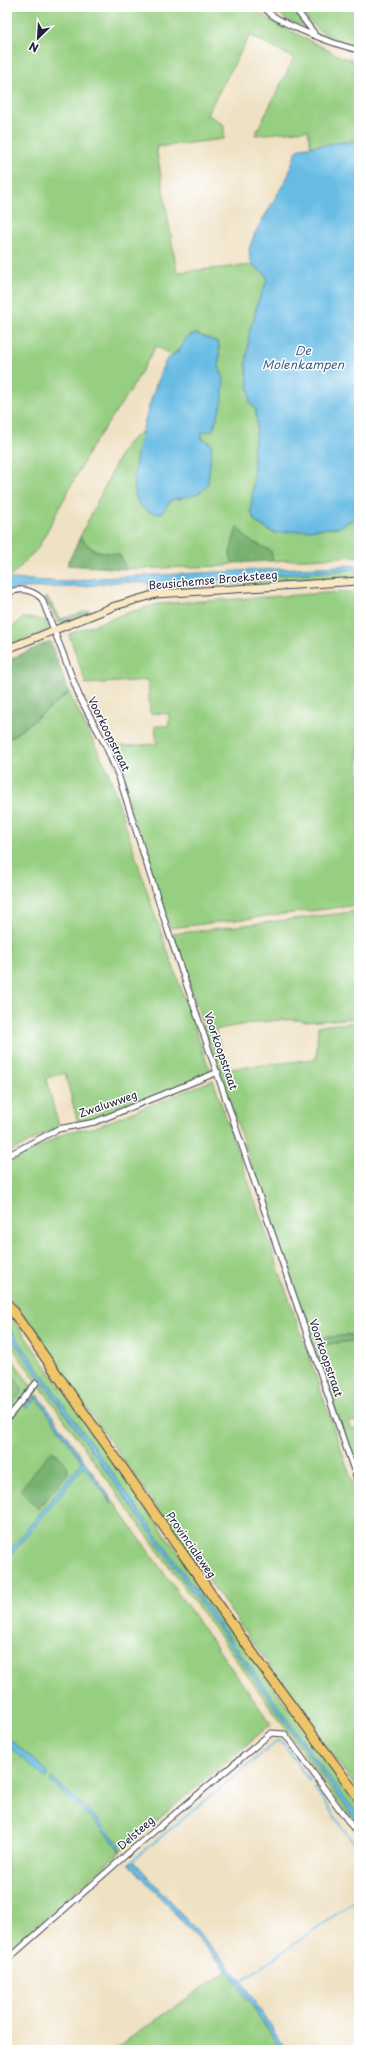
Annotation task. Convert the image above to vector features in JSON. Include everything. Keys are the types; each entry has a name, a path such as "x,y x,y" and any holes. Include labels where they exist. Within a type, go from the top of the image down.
{"highway":[{"name":"Provincialeweg","path":"7,1304 249,1648 359,1798"}],"street":[{"path":"264,7 270,14 279,19 316,34 337,45 359,50"},
{"path":"294,7 316,34"},
{"name":"Beusichemse Broeksteeg","path":"7,649 115,606 156,594 359,581"},
{"name":"Voorkoopstraat","path":"7,594 23,589 36,594 42,599 80,698 105,744 119,776 168,931 218,1072 359,1485"},
{"name":"Zwaluwweg","path":"7,1156 58,1129 95,1122 218,1072"},
{"path":"7,1419 36,1383"},
{"name":"Delsteeg","path":"7,1960 127,1854 270,1733 285,1734 359,1836"}],"green space":[{"path":"7,7 259,7 259,13 270,20 341,57 359,61 359,140 311,147 308,130 255,135 294,58 250,35 207,114 224,125 224,139 156,147 177,272 253,265 266,275 267,281 257,304 254,319 250,328 246,364 251,403 256,410 257,430 253,452 254,472 251,512 256,522 275,533 340,527 359,517 359,556 273,561 271,551 247,539 238,527 230,554 233,563 225,566 126,569 122,558 95,549 80,537 121,453 129,442 143,430 137,456 135,474 135,491 137,500 168,504 171,500 181,499 210,442 202,439 202,432 214,428 224,379 219,367 218,342 196,334 172,355 156,346 132,388 91,448 38,548 7,581"},
{"path":"272,7 292,7 308,28 287,20"},
{"path":"298,7 359,7 359,48 324,34 311,23"},
{"path":"237,526 247,539 271,551 273,561 233,563 230,554"},
{"path":"80,537 90,548 99,552 119,554 126,569 67,565"},
{"path":"359,569 359,577 163,589 149,593 148,583"},
{"path":"358,591 359,905 170,928 109,747 157,744 155,726 169,726 169,714 150,713 148,680 86,684 69,634 130,612 158,604"},
{"path":"47,597 61,619 90,610 91,614 63,624 59,623 44,599"},
{"path":"23,618 34,618 50,623 49,629 7,647 7,632"},
{"path":"50,641 69,693 7,741 7,661"},
{"path":"69,693 108,771 152,907 211,1074 109,1115 78,1123 65,1073 46,1078 59,1126 7,1153 7,741"},
{"path":"359,911 359,1018 306,1022 299,1020 276,1020 215,1030 229,1069 316,1059 318,1026 359,1022 359,1334 320,1338 322,1345 359,1340 359,1421 349,1422 351,1429 359,1428 359,1478 172,934"},
{"path":"213,1080 359,1501 359,1792 26,1323 7,1291 7,1164 67,1132 96,1127"},
{"path":"7,1311 359,1808 359,1820 7,1325"},
{"path":"7,1332 359,1825 359,1831 7,1340"},
{"path":"359,1334 359,1340 322,1345 319,1338"},
{"path":"7,1352 271,1724 121,1851 7,1952"},
{"path":"9,1370 23,1390 7,1411 7,1371"},
{"path":"51,1451 63,1460 67,1467 68,1473 38,1509 20,1490"},
{"path":"228,1970 238,1981 283,2050 113,2050"}],"water":[{"name":"De Molenkampen","path":"359,140 359,517 340,527 275,533 256,522 251,512 254,472 253,452 257,430 256,410 250,402 246,364 250,328 254,319 257,304 267,281 266,275 253,265 250,259 249,249 255,233 288,176 296,152 300,148"},
{"path":"196,334 217,342 219,345 219,367 224,379 222,404 212,431 202,432 201,434 202,439 212,445 208,483 205,488 197,494 171,500 162,513 151,512 142,507 139,503 136,498 134,486 136,459 144,423 165,362 182,347 187,337"},
{"path":"359,565 359,569 201,581 148,583 117,582 79,587 18,588 7,592 7,581 12,579 69,582 99,578"},
{"path":"7,1325 322,1768 359,1816 359,1825 7,1332"},
{"path":"38,1395 113,1502 111,1503 84,1466 7,1560 7,1554 82,1462 37,1398 27,1408 24,1406"},
{"path":"7,1737 48,1772 48,1777 44,1777 7,1744"},
{"path":"52,1778 88,1810 120,1845 119,1852 117,1846 88,1815 50,1781"},
{"path":"133,1860 240,1979 286,2050 281,2050 232,1976 129,1863"}],"waterway":[{"path":"133,1860 277,1741 283,1743 310,1782"},
{"path":"314,1787 359,1851"},
{"path":"239,1983 359,1898"}]}
